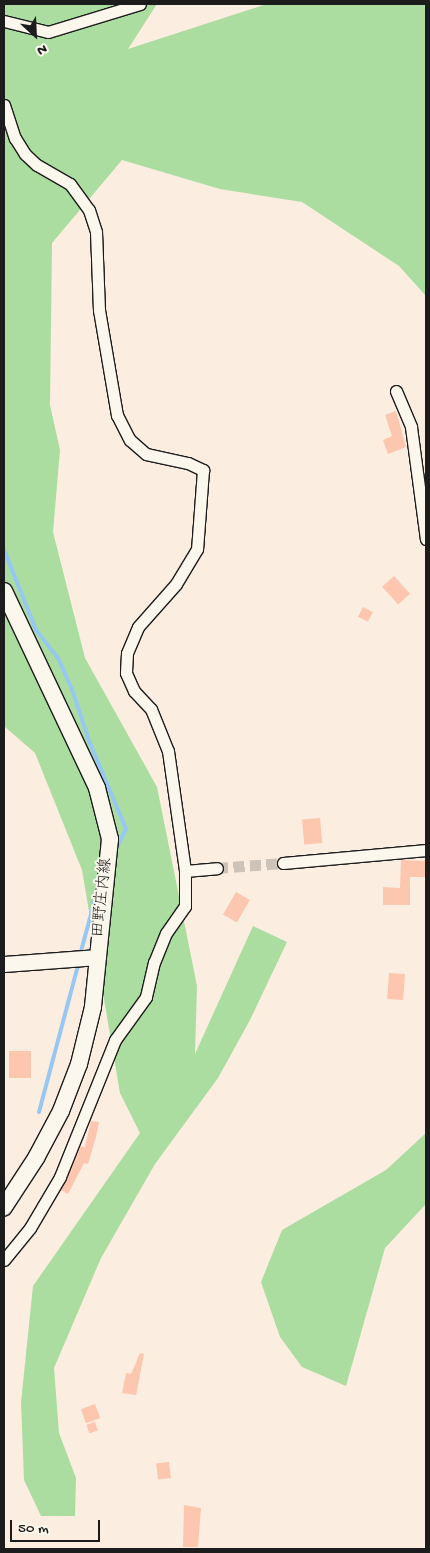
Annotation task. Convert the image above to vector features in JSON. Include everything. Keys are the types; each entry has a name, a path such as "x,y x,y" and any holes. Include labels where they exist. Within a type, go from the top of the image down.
{"main road":[{"name":"田野庄内線","path":"4,591 97,788 110,839 93,1007 79,1064 61,1111 40,1150 4,1207"}],"street":[{"path":"4,21 48,32 140,4"},
{"path":"4,105 15,138 25,154 37,165 70,184 89,210 96,232 98,310 117,415 130,440 146,454 188,463 203,470 200,535 197,549 176,584 138,627 127,653 126,673 134,692 151,709 168,751 185,871 185,906 163,940 146,997 115,1040 60,1177 30,1228 4,1260"},
{"path":"396,391 411,427 426,539"},
{"path":"283,863 426,850"},
{"path":"185,871 217,868"},
{"path":"4,964 98,957"}],"green space":[{"path":"4,4 157,4 128,49 267,4 426,4 426,296 399,266 302,202 220,189 122,160 52,243 50,405 60,450 53,532 85,658 157,787 197,986 195,1054 253,926 287,942 250,1020 218,1078 155,1164 101,1258 54,1368 59,1433 76,1478 75,1516 41,1516 24,1480 21,1402 33,1286 140,1133 120,1093 82,870 35,753 4,726"},
{"path":"426,1133 426,1204 385,1248 346,1386 302,1367 280,1337 261,1282 282,1230 386,1170"}],"building":[{"path":"396,411 406,447 388,454 383,440 392,436 385,415"},
{"path":"394,576 410,594 398,605 382,587"},
{"path":"363,607 373,612 368,622 358,617"},
{"path":"320,818 322,843 304,844 302,820"},
{"path":"401,860 426,861 426,877 410,877 410,905 383,905 383,887 400,888"},
{"path":"236,892 250,900 237,923 223,915"},
{"path":"389,973 405,974 403,1000 387,999"},
{"path":"9,1051 31,1051 31,1078 9,1078"},
{"path":"91,1121 99,1122 88,1164 84,1163 68,1194 61,1190 81,1146 85,1147"},
{"path":"140,1353 144,1354 136,1395 122,1393 126,1373 131,1374"},
{"path":"95,1404 100,1418 86,1423 81,1409"},
{"path":"95,1422 98,1431 89,1433 86,1425"},
{"path":"169,1462 171,1478 158,1479 156,1464"},
{"path":"184,1505 201,1508 198,1547 183,1547"}],"waterway":[{"path":"4,550 36,630 58,658 72,689 89,741 126,829 115,851"},
{"path":"80,955 97,892"},
{"path":"39,1112 79,962"}],"tunnel":[{"path":"217,868 283,863"}]}
